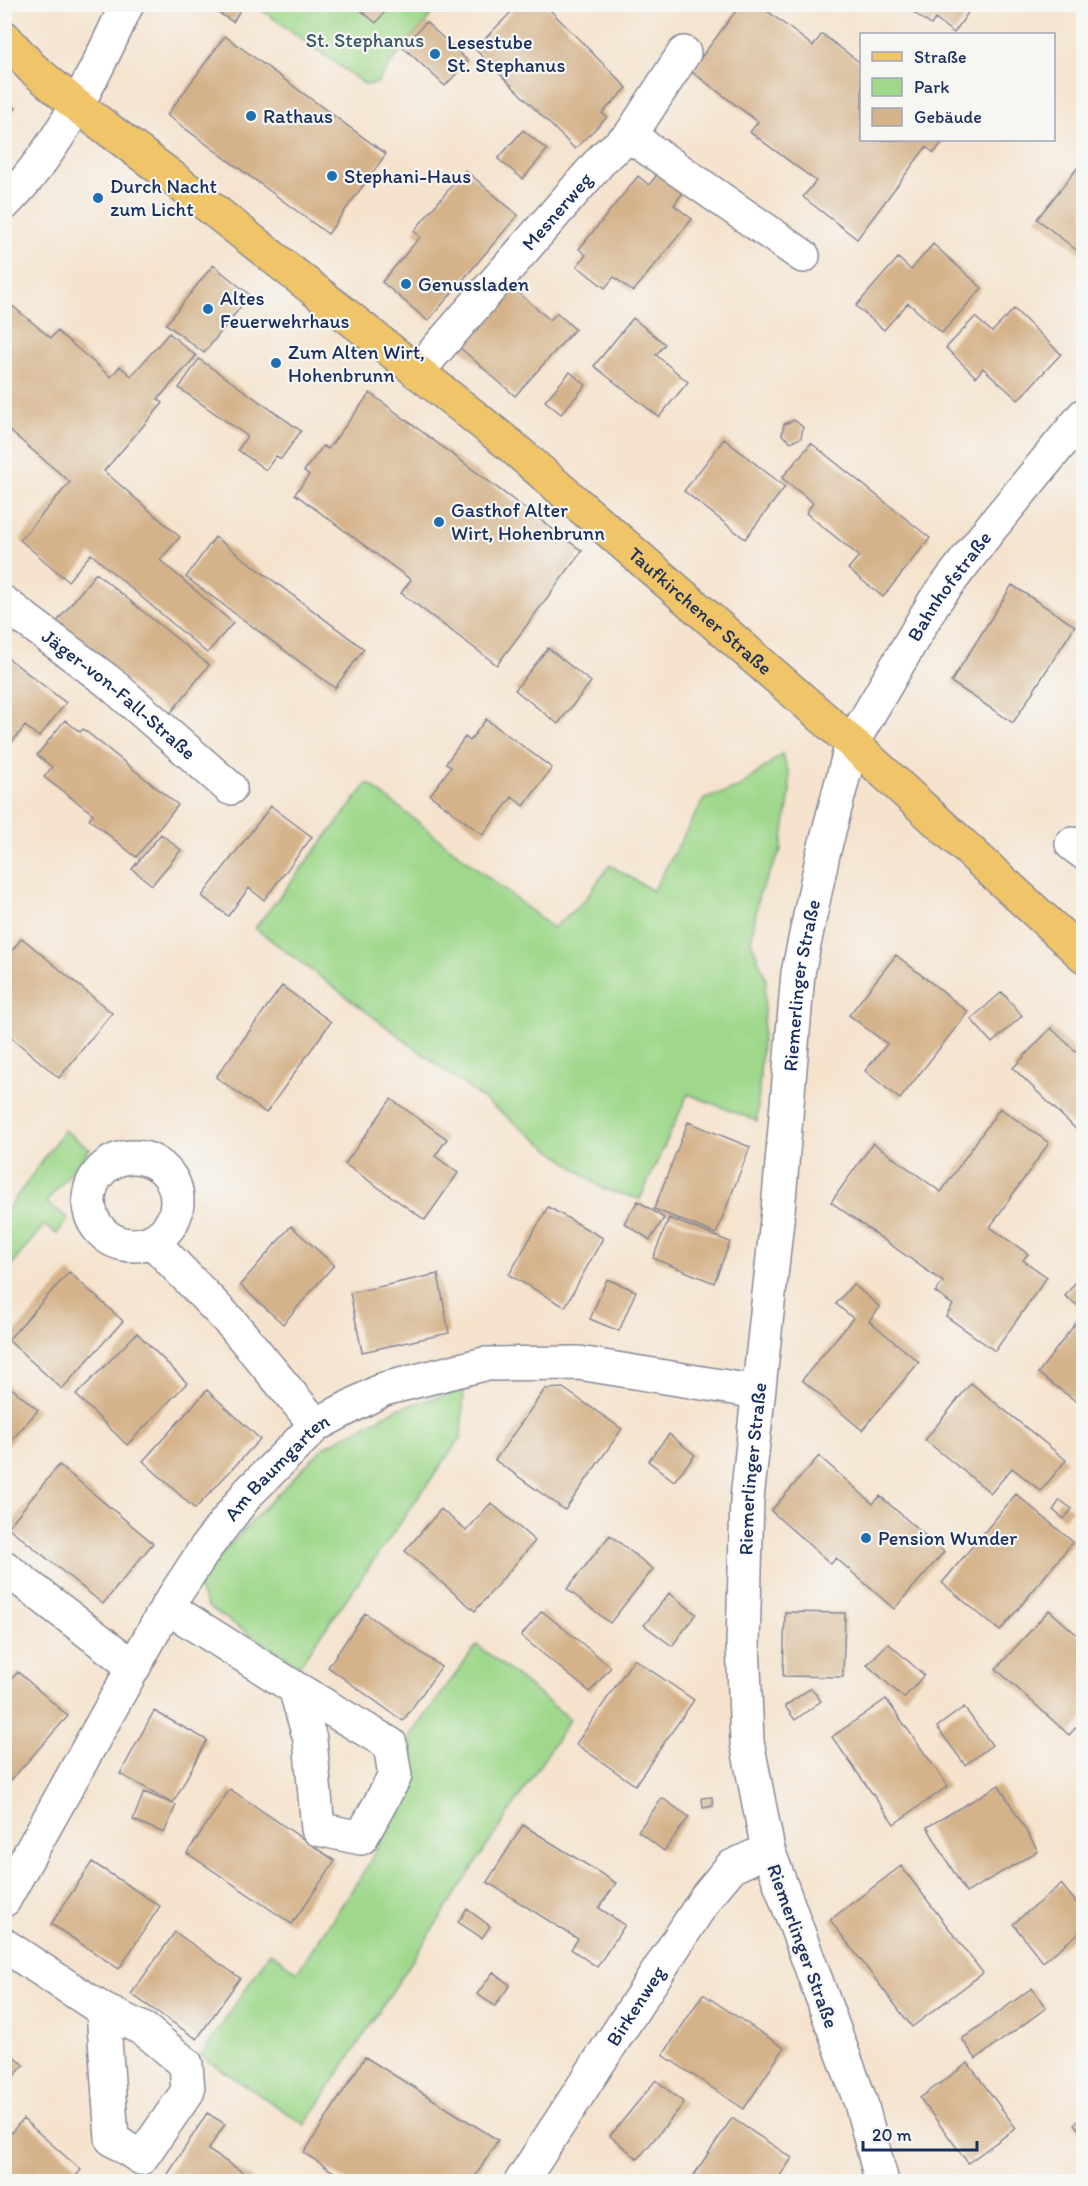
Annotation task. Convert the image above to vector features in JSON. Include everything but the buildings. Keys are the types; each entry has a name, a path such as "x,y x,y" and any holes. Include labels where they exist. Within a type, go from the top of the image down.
{"main road":[{"name":"Taufkirchener Straße","path":"4,37 32,68 76,105 173,178 519,452 852,743 1083,956"}],"street":[{"path":"4,204 43,157 76,105 127,4"},
{"name":"Mesnerweg","path":"417,372 604,157 630,136 684,54"},
{"path":"630,136 803,256"},
{"name":"Bahnhofstraße","path":"852,743 934,602 990,530 1073,447 1083,415"},
{"name":"Jäger-von-Fall-Straße","path":"4,603 109,682 230,788"},
{"name":"Riemerlinger Straße","path":"852,743 823,854 798,973 778,1211 747,1499 743,1643 747,1742 768,1850 861,2103 882,2181"},
{"path":"152,1241 234,1326 316,1425"},
{"name":"Am Baumgarten","path":"4,1900 167,1607 207,1546 248,1493 316,1425 384,1389 484,1364 579,1362 758,1392"},
{"path":"4,1567 134,1667"},
{"path":"167,1607 295,1688"},
{"name":"Birkenweg","path":"521,2181 707,1896 731,1867 768,1850"},
{"path":"4,1945 103,2010"}],"green space":[{"name":"St. Stephanus","path":"255,5 437,5 377,83 366,85"},
{"path":"782,754 789,774 790,793 781,850 759,894 751,941 766,979 757,1121 688,1094 640,1199 603,1189 255,928 368,783 553,928 584,901 610,865 653,891 704,799 738,788"},
{"path":"64,1130 90,1149 46,1202 68,1218 57,1234 44,1225 5,1273 5,1213"},
{"path":"464,1390 461,1437 299,1666 208,1607 198,1588 212,1565 324,1447 399,1408"},
{"path":"477,1645 570,1719 305,2125 201,2056 270,1952 297,1972 366,1869 407,1787 409,1738"}],"place":[{"name":"Lesestube St. Stephanus","path":"435,54"},
{"name":"Rathaus","path":"251,116"},
{"name":"Stephani-Haus","path":"332,176"},
{"name":"Durch Nacht zum Licht","path":"98,198"},
{"name":"Genussladen","path":"406,284"},
{"name":"Altes Feuerwehrhaus","path":"208,309"},
{"name":"Zum Alten Wirt, Hohenbrunn","path":"276,363"},
{"name":"Gasthof Alter Wirt, Hohenbrunn","path":"439,522"},
{"name":"Pension Wunder","path":"866,1538"}]}
